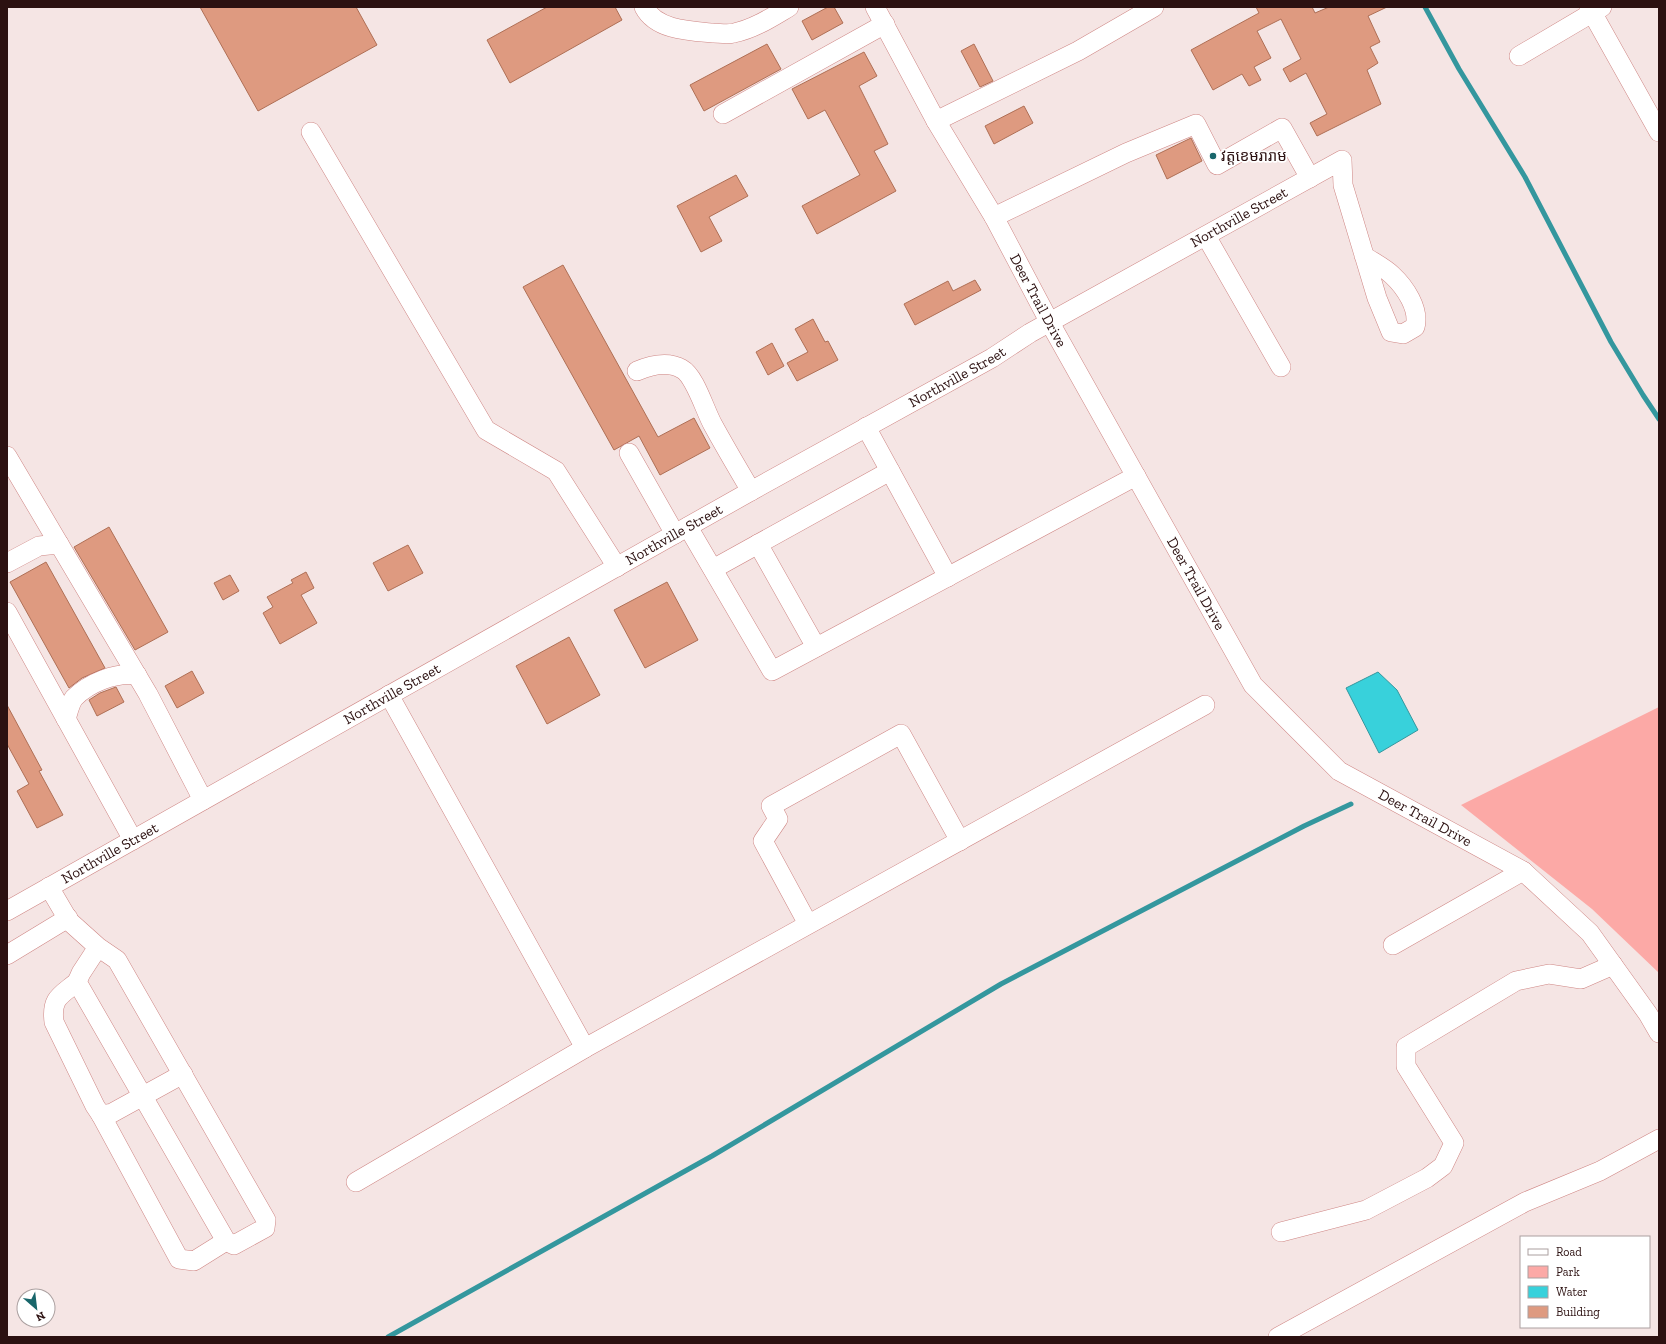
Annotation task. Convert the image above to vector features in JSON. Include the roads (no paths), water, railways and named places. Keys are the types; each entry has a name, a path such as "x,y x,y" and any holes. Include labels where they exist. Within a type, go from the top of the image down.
{"street":[{"path":"644,7 648,14 673,28 693,32 733,34 754,27 789,7"},
{"path":"936,121 1078,51 1154,7"},
{"path":"1519,56 1594,9 1659,132"},
{"path":"722,114 880,12"},
{"name":"Deer Trail Drive","path":"880,12 936,121 994,217 1050,323 1253,685 1339,771 1523,871 1590,933 1648,1014 1659,1033"},
{"path":"994,217 1126,153 1196,124 1217,165 1282,128 1310,178"},
{"path":"311,132 486,430 556,471 617,567"},
{"name":"Northville Street","path":"7,911 751,491 992,358 1030,333 1342,160 1343,185 1364,256"},
{"path":"1206,236 1281,367"},
{"path":"637,370 650,366 666,364 682,369 690,378 712,424 751,491"},
{"path":"866,427 948,577"},
{"path":"630,454 682,531 713,569 772,671 1136,476"},
{"path":"7,456 137,675 203,800"},
{"path":"713,569 890,471"},
{"path":"7,563 39,546 59,544"},
{"path":"758,544 816,647"},
{"path":"7,612 133,840"},
{"path":"66,719 73,699 101,680 126,674 137,675"},
{"path":"389,695 585,1048"},
{"path":"356,1182 585,1048 1204,705"},
{"path":"808,924 762,841 778,819 771,806 901,734 960,841"},
{"path":"1393,946 1523,871"},
{"path":"49,887 68,918 98,947 117,960 266,1220 265,1228 234,1245 226,1241 77,982"},
{"path":"7,955 68,918"},
{"path":"98,947 81,973 77,982 59,998 53,1009 54,1022 95,1106 179,1259 194,1261 226,1241"},
{"path":"1281,1232 1366,1210 1427,1178 1442,1166 1454,1143 1406,1066 1406,1047 1516,982 1549,974 1580,979 1613,965"},
{"path":"101,1115 112,1113 183,1074"},
{"path":"1278,1337 1525,1202 1600,1171 1659,1139"}],"water":[{"path":"1378,672 1397,690 1418,730 1379,753 1346,688"}],"waterway":[{"path":"1425,7 1459,69 1525,177 1611,342 1659,419"},
{"path":"388,1337 712,1156 1001,984 1304,826 1351,804"}],"place":[{"name":"វត្តខេមរារាម","path":"1213,156"}]}
